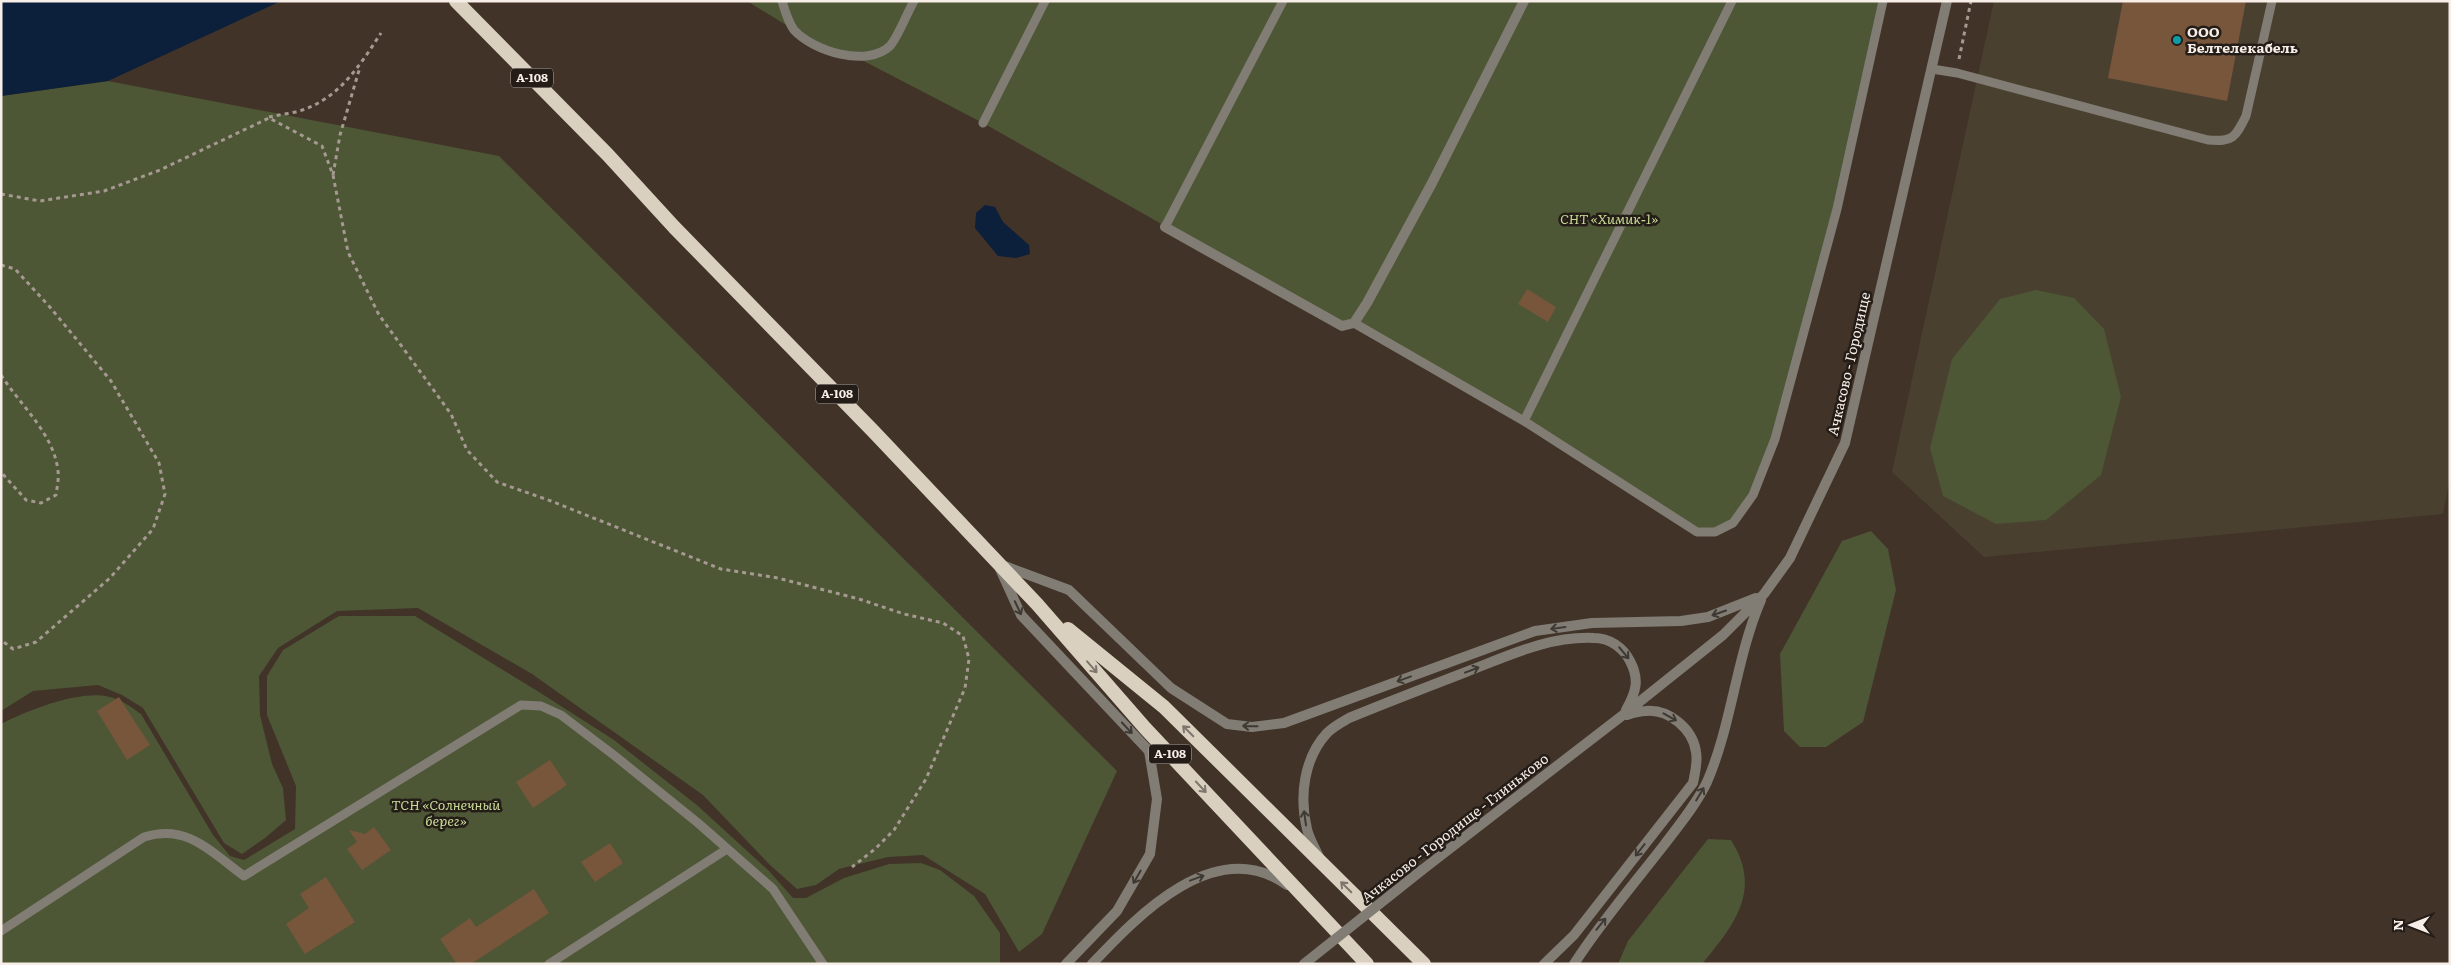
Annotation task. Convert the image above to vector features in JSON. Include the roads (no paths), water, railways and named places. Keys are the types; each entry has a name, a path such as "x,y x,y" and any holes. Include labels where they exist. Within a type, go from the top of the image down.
{"highway":[{"name":"А-108","path":"456,1 608,155 674,227 874,432 1037,604 1145,728 1309,900 1367,964"},
{"name":"А-108","path":"1037,604 1164,707 1424,964"}],"street":[{"path":"1165,228 1342,326 1354,323 1367,303 1432,183 1524,1"},
{"name":"Ачкасово - Городище","path":"1623,716 1723,635 1764,594 1790,558 1845,443 1947,1"},
{"path":"998,564 1069,590 1171,688 1227,724 1252,727 1284,723 1535,631 1592,623 1681,621 1708,617 1764,594"},
{"path":"998,564 1021,615 1149,751 1157,799 1150,854 1117,911 1066,964"},
{"path":"1574,964 1595,931 1688,813 1706,783 1719,746 1750,626 1764,594"},
{"path":"1322,864 1307,830 1303,803 1304,784 1312,753 1328,732 1350,718 1542,643 1595,638 1608,640 1620,647 1634,669 1637,681 1636,693 1623,716"},
{"path":"1544,964 1574,935 1693,783 1696,770 1696,751 1691,735 1682,725 1673,718 1654,711 1647,710 1623,716"},
{"name":"Ачкасово - Городище - Глиньково","path":"1304,964 1422,870 1623,716"},
{"path":"1092,964 1131,923 1158,902 1190,881 1217,871 1251,868 1278,878 1309,900"},
{"path":"1406,946 1433,964"}],"lane":[{"path":"782,1 794,30 824,49 856,57 874,55 890,46 914,1"},
{"path":"983,123 1045,1"},
{"path":"1165,228 1283,1"},
{"path":"1524,421 1732,1"},
{"path":"1354,323 1524,421 1697,532 1715,532 1734,523 1753,495 1775,440 1837,209 1883,1"},
{"path":"1932,69 1957,73 2208,140 2225,141 2237,133 2246,116 2272,1"},
{"path":"1,931 144,837 158,832 173,832 188,836 244,876 521,705 541,706 561,715 616,756 727,849 773,890 824,964"},
{"path":"549,964 727,849"}],"water":[{"path":"1,1 281,1 108,81 1,96"},
{"path":"985,205 995,207 1003,222 1029,245 1030,254 1016,258 998,256 975,228 976,213"}],"place":[{"name":"ООО Белтелекабель","path":"2177,40"}],"park label":[{"name":"СНТ «Химик-1»","path":"1609,219"},
{"name":"ТСН «Солнечный берег»","path":"446,814"}]}
